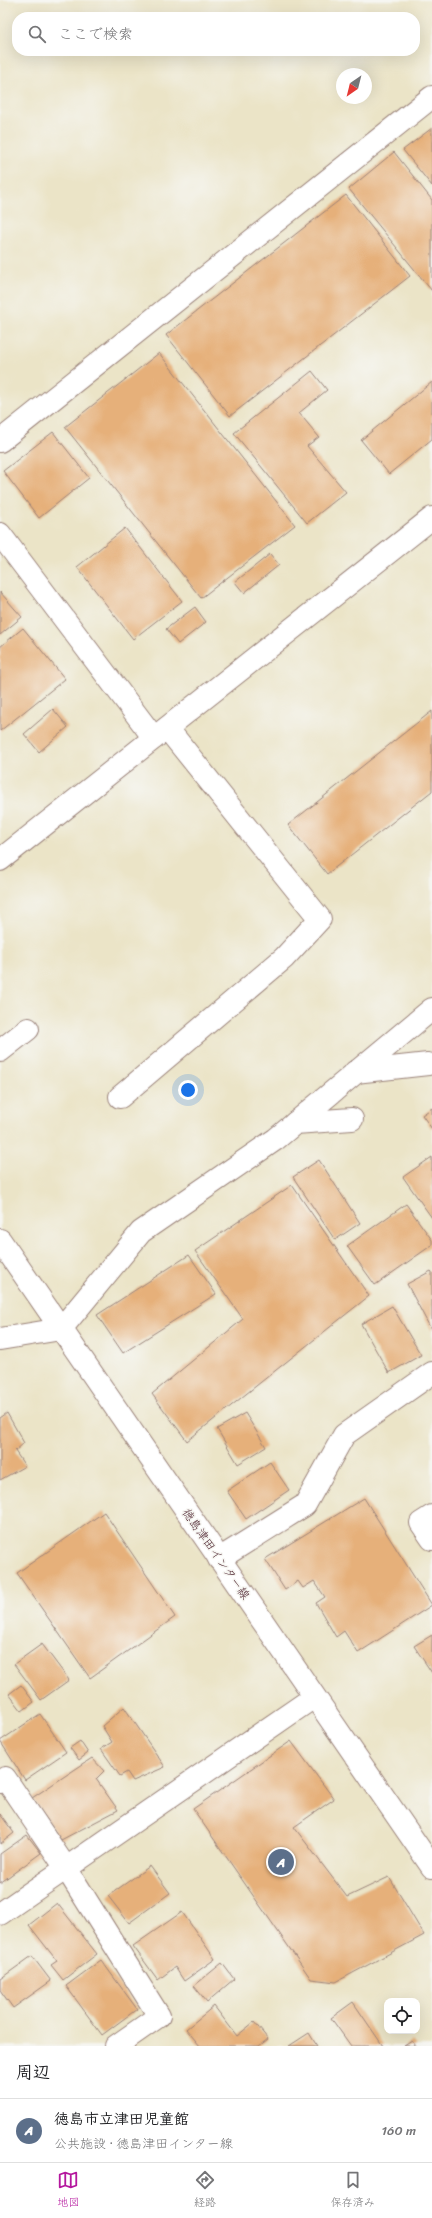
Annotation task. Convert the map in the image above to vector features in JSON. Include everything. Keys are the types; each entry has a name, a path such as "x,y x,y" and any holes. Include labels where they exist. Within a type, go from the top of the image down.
{"street":[{"path":"0,441 432,97"},
{"path":"0,860 432,518"},
{"path":"0,534 161,733 320,919 284,958 120,1097"},
{"path":"0,1339 61,1329 141,1232 276,1140 355,1072 432,1009"},
{"path":"0,1052 28,1030"},
{"path":"355,1072 428,1064"},
{"path":"295,1123 352,1119"},
{"name":"徳島津田インター線","path":"0,1240 314,1698 432,1867"},
{"path":"219,1559 305,1505 344,1435 432,1373"},
{"path":"432,1516 421,1523 432,1539"},
{"path":"0,1914 314,1698"},
{"path":"2,1777 66,1868 159,2016 116,2046"}],"building":[{"path":"432,128 432,186 403,150"},
{"path":"394,152 432,200 432,291 349,189"},
{"path":"346,195 410,276 230,416 166,335"},
{"path":"159,353 295,525 201,598 65,427"},
{"path":"312,371 327,390 299,413 319,437 307,446 346,492 307,523 234,433"},
{"path":"432,382 432,439 389,474 361,440"},
{"path":"53,432 89,478 39,518 3,471"},
{"path":"125,528 182,601 133,639 77,567"},
{"path":"270,554 279,565 244,593 235,582"},
{"path":"0,592 22,617 0,635"},
{"path":"195,607 206,622 178,644 166,629"},
{"path":"23,628 65,679 0,731 0,647"},
{"path":"53,709 68,727 39,752 24,734"},
{"path":"432,711 432,791 327,874 288,825"},
{"path":"432,1108 432,1129 422,1115"},
{"path":"432,1157 432,1218 403,1177"},
{"path":"319,1160 360,1223 335,1240 293,1177"},
{"path":"292,1185 369,1296 187,1441 152,1394 243,1319 195,1251"},
{"path":"406,1204 432,1240 432,1245 375,1285 347,1246"},
{"path":"189,1255 216,1294 123,1353 97,1315"},
{"path":"431,1271 432,1272 432,1331 407,1284"},
{"path":"392,1306 421,1355 389,1373 361,1324"},
{"path":"7,1413 24,1443 15,1451 25,1466 0,1480 0,1418"},
{"path":"245,1413 266,1447 238,1464 217,1429"},
{"path":"270,1462 289,1490 246,1519 227,1491"},
{"path":"364,1498 432,1605 358,1653 344,1631 336,1637 316,1603 325,1597 314,1581 303,1588 298,1581 285,1590 265,1559"},
{"path":"104,1512 175,1617 90,1678 17,1573"},
{"path":"432,1635 432,1673 414,1646"},
{"path":"42,1644 69,1680 41,1700 14,1664"},
{"path":"21,1685 34,1702 22,1711 9,1694"},
{"path":"124,1707 165,1767 133,1781 127,1772 120,1776 101,1749 112,1742 102,1726"},
{"path":"40,1714 66,1752 25,1780 0,1741"},
{"path":"80,1741 88,1753 79,1760 70,1748"},
{"path":"291,1741 334,1799 294,1827 347,1897 389,1877 424,1935 336,1982 311,1979 193,1809"},
{"path":"92,1758 104,1771 96,1779 118,1810 61,1840 32,1798"},
{"path":"0,1814 14,1833 0,1844"},
{"path":"27,1835 41,1853 0,1883 0,1854"},
{"path":"150,1866 170,1893 129,1923 108,1896"},
{"path":"57,1903 97,1954 63,1980 51,1965 57,1961 29,1925"},
{"path":"182,1912 215,1959 184,1981 175,1967 158,1980 133,1946"},
{"path":"32,1956 51,1981 13,2008 0,1990 0,1979"},
{"path":"101,1960 137,2009 102,2035 66,1986"},
{"path":"222,1963 234,1979 207,2002 194,1986"},
{"path":"353,2002 383,2046 351,2046 331,2018"},
{"path":"214,2006 237,2036 254,2022 268,2039 259,2046 200,2046 186,2029"},
{"path":"309,2033 317,2046 289,2046"},
{"path":"412,2041 416,2046 404,2046"}],"place":[{"name":"徳島市立津田児童館","path":"281,1862"}]}
